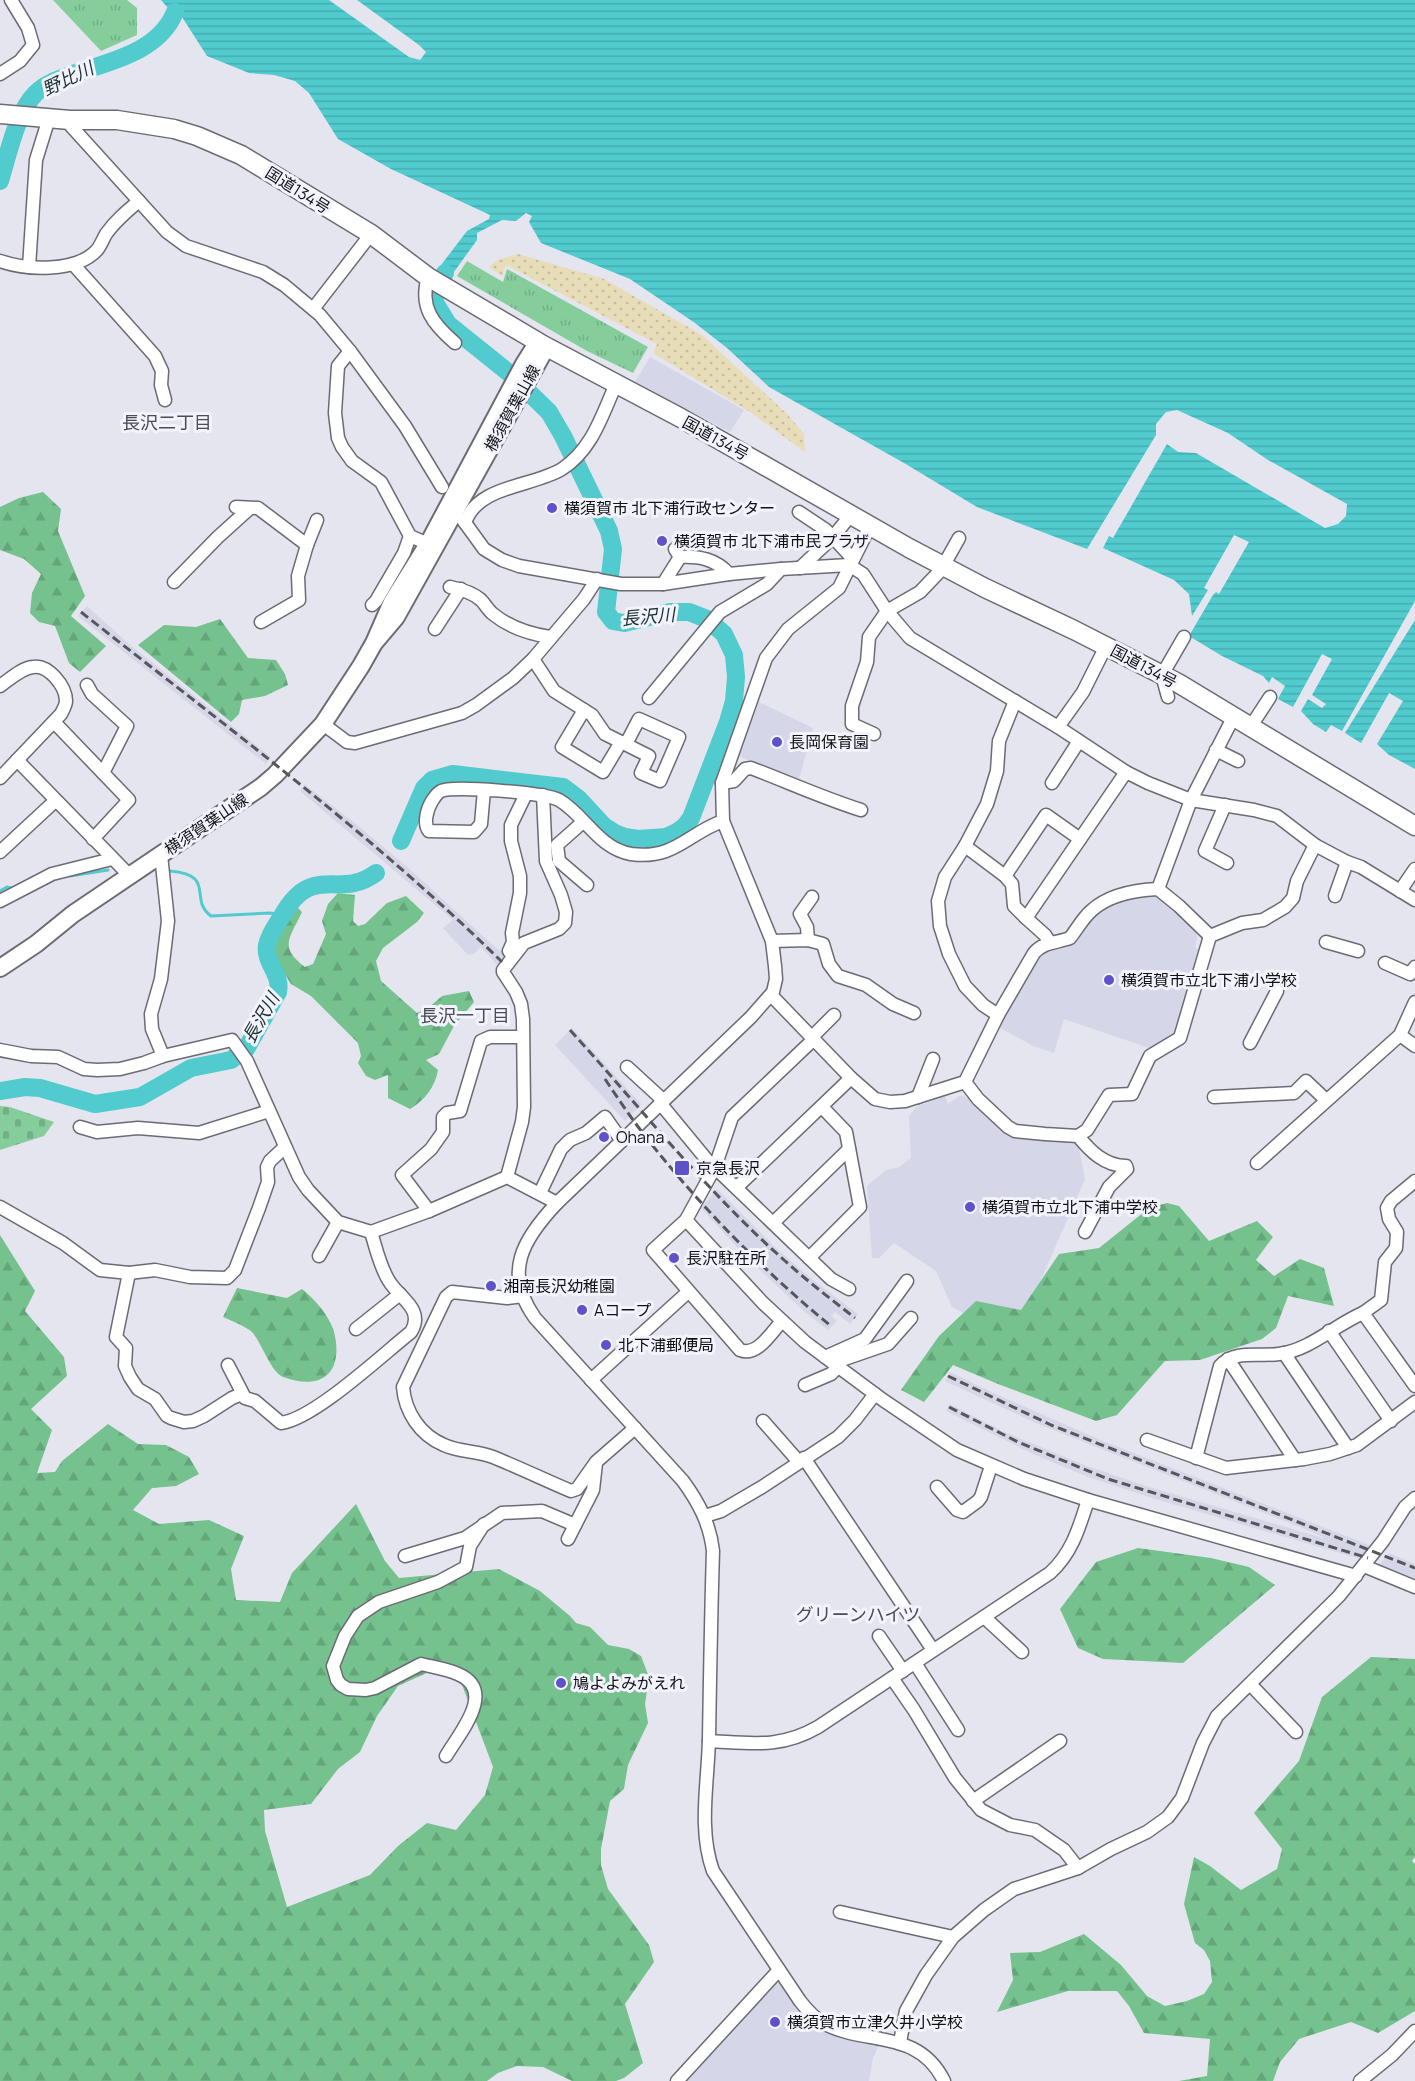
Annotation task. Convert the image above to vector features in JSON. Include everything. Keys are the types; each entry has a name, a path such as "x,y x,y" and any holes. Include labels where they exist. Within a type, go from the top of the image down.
{"highway":[{"name":"国道134号","path":"3,114 70,120 117,120 174,129 241,155 370,234 428,277 543,345 691,423 851,516 944,566 1162,675 1251,726 1415,826"}],"main road":[{"name":"横須賀葉山線","path":"0,968 36,944 73,914 228,810 275,775 323,724 361,666 392,602 432,546 529,367 534,348 543,345"}],"street":[{"path":"0,74 20,61 33,45 28,28 11,0"},
{"path":"29,267 36,160 43,118"},
{"path":"70,120 71,126 167,232 186,246 263,272 284,285 313,309 350,351 405,426 442,488"},
{"path":"0,261 13,266 29,267 59,267 73,264 98,249 112,227 139,201"},
{"path":"313,309 370,234"},
{"path":"73,264 155,356 162,370 161,385 165,400"},
{"path":"428,277 424,289 424,300 428,313 440,330 455,343"},
{"path":"350,351 338,366 335,397 338,438 345,454 381,482 411,536 432,546"},
{"path":"616,384 594,436 582,452 561,470 495,494 480,501 468,512 464,521 484,549 502,561 519,566 621,584 663,584 729,574 851,562"},
{"path":"174,582 243,508 258,508 307,545"},
{"path":"799,512 826,530 851,562 864,574 887,611 910,639 1058,727 1126,772 1191,800 1277,816 1315,845 1361,867 1415,900"},
{"path":"800,568 832,538 851,516"},
{"path":"261,622 299,600 298,576 317,520"},
{"path":"870,526 839,588 788,629 766,658 722,783 723,822 772,941 776,979 773,992 751,1017 537,1224 521,1254 519,1272 523,1296 535,1318 683,1481 698,1502 710,1530 713,1551 705,1831 708,1857 720,1882 778,1970 811,2015 840,2030 900,2042 931,2063 944,2081"},
{"path":"372,605 404,553 411,536"},
{"path":"874,734 852,724 852,706 867,663 869,637 887,611 920,591 944,566 959,538"},
{"path":"663,584 678,553 698,556 722,566 729,574"},
{"path":"649,698 720,612 767,584 781,568"},
{"path":"323,724 347,742 355,743 451,717 476,705 513,678 602,580"},
{"path":"435,629 456,588 479,598 492,613 509,624 534,635 550,637"},
{"path":"1168,697 1162,675 1184,637"},
{"path":"1058,727 1083,692 1106,646"},
{"path":"533,658 554,691 592,715 605,734 623,743 649,756 641,773 660,782 678,737 639,719 623,743 603,772 562,747 584,710"},
{"path":"0,686 20,672 33,667 45,668 64,689 66,702 62,714 0,778"},
{"path":"87,685 92,694 127,726 103,773"},
{"path":"1251,726 1270,697"},
{"path":"998,1015 983,1005 965,986 949,954 940,926 938,901 945,877 965,846 987,804 997,771 999,741 1015,701"},
{"path":"1158,889 1191,800 1234,716"},
{"path":"54,722 129,800 93,839"},
{"path":"1052,783 1079,741"},
{"path":"1216,750 1238,761"},
{"path":"18,760 55,801 130,876"},
{"path":"722,783 734,781 745,768 751,768 827,800 861,810"},
{"path":"1026,918 1126,772"},
{"path":"484,790 481,824 478,829 469,832 429,831 425,825 430,805 441,791 451,789 484,790 543,795 558,800 611,847 630,854 655,854 681,845 710,827 723,822"},
{"path":"514,957 509,951 513,942 512,933 520,893 520,876 510,834 511,825 526,794"},
{"path":"507,1177 524,1107 522,1037 524,1019 516,992 502,972 514,957 517,949 524,943 559,929 565,923 566,912 561,895 546,861 543,795"},
{"path":"0,852 55,801"},
{"path":"1225,805 1205,851 1227,862"},
{"path":"1005,876 1046,815 1080,839"},
{"path":"583,822 557,845 559,861 587,885"},
{"path":"1210,936 1242,923 1263,920 1285,907 1293,898 1297,881 1315,845"},
{"path":"965,846 1005,876 1012,884 1014,906 1045,935 1050,943"},
{"path":"161,855 168,921 161,979 151,1014 152,1029 163,1056"},
{"path":"0,901 52,874 112,859"},
{"path":"1335,896 1347,862"},
{"path":"1400,891 1415,869"},
{"path":"771,995 851,1078 875,1099 890,1102 918,1097 965,1082 998,1015 1034,953 1038,948 1050,943 1070,938 1090,912 1109,898 1158,889 1210,936"},
{"path":"808,940 807,927 800,914 812,897"},
{"path":"965,1082 997,1118 1016,1131 1078,1136 1087,1130 1109,1095 1132,1094 1150,1056 1180,1038 1210,936"},
{"path":"772,941 808,940 823,944 829,964 838,976 866,985 893,1004 914,1013"},
{"path":"1326,942 1358,951"},
{"path":"1385,963 1410,974 1415,967"},
{"path":"1250,1043 1277,991"},
{"path":"1257,1163 1400,1035 1415,1002"},
{"path":"782,1321 755,1350 747,1353 740,1350 653,1250 686,1220 715,1167 732,1117 834,1015"},
{"path":"1400,1035 1415,1046"},
{"path":"429,1210 402,1175 437,1141 443,1132 443,1117 447,1113 460,1111 482,1041 490,1037 522,1037"},
{"path":"0,1050 31,1056 58,1057 84,1069 98,1070 120,1068 232,1040 247,1061 299,1177 308,1190 338,1222 371,1232 507,1177 557,1203"},
{"path":"918,1097 933,1059"},
{"path":"627,1067 662,1102 715,1167 831,1279 849,1289"},
{"path":"737,1187 851,1078"},
{"path":"1214,1097 1294,1093 1306,1081 1326,1101"},
{"path":"809,1258 860,1207 846,1132 822,1107"},
{"path":"80,1127 97,1132 138,1128 199,1133 269,1111"},
{"path":"540,1193 561,1149 570,1140 586,1132 605,1117 622,1141"},
{"path":"1078,1136 1091,1152 1117,1166 1126,1166 1127,1169 1109,1187 1085,1232"},
{"path":"0,1207 63,1243 100,1270 129,1273 155,1270 190,1277 227,1278 235,1270 259,1209 268,1182 267,1167 285,1147"},
{"path":"773,1223 849,1149"},
{"path":"1196,1458 1220,1366 1228,1359 1238,1355 1284,1353 1364,1313 1381,1300 1385,1262 1396,1248 1397,1232 1389,1219 1387,1208 1391,1201 1415,1181"},
{"path":"686,1220 782,1321 832,1363 939,1438 991,1466 1088,1500 1415,1587"},
{"path":"319,1256 338,1222"},
{"path":"228,1365 245,1398 255,1401 281,1423 290,1422 326,1401 411,1332 416,1317 412,1307 389,1281 371,1232"},
{"path":"129,1273 116,1337 126,1348 125,1366 138,1389 155,1399 167,1416 184,1422 204,1416 242,1394"},
{"path":"805,1385 831,1374 832,1363 865,1339 908,1281"},
{"path":"523,1296 507,1298 452,1292 446,1297 403,1387 404,1402 414,1421 444,1446 491,1456 571,1491 577,1489 596,1462 635,1428"},
{"path":"591,1380 688,1292"},
{"path":"356,1329 400,1294"},
{"path":"1364,1313 1415,1386"},
{"path":"832,1363 888,1344 911,1318"},
{"path":"1329,1331 1391,1420"},
{"path":"1284,1353 1348,1448"},
{"path":"1228,1359 1295,1460"},
{"path":"705,1516 721,1511 762,1487 838,1437 848,1429 874,1394"},
{"path":"1148,1440 1226,1468 1295,1460 1330,1454 1358,1445 1415,1402"},
{"path":"763,1421 801,1460 933,1650"},
{"path":"568,1539 593,1490 596,1462"},
{"path":"937,1487 957,1510 963,1512 981,1497 991,1466"},
{"path":"900,2042 906,2011 926,1975 953,1937 984,1910 1014,1889 1078,1868 1147,1832 1168,1817 1182,1798 1203,1743 1217,1716 1339,1596 1383,1541 1405,1507 1415,1498"},
{"path":"709,1741 768,1743 792,1740 818,1727 1037,1582 1059,1565 1071,1548 1088,1500"},
{"path":"405,1556 465,1538 502,1513 536,1510 575,1525"},
{"path":"446,1756 474,1708 477,1691 472,1683 458,1674 421,1664 375,1688 348,1689 337,1680 333,1666 345,1636 358,1616 379,1602 438,1582 466,1567 470,1546 484,1524"},
{"path":"984,1617 1022,1652"},
{"path":"879,1636 903,1671"},
{"path":"915,1663 958,1730"},
{"path":"892,1678 955,1778 981,1810 1010,1825 1035,1830 1064,1850 1078,1868"},
{"path":"1250,1684 1296,1732"},
{"path":"973,1801 1060,1741"},
{"path":"840,1912 953,1937"},
{"path":"677,2081 778,1970"},
{"path":"1360,2081 1392,2055 1415,2031"}],"shaded area":[{"path":"650,357 744,410 730,432 635,382"},
{"path":"87,606 130,645 271,757 266,764 78,616"},
{"name":"長岡保育園","path":"759,702 813,728 798,783 739,756"},
{"path":"304,784 406,866 496,948 509,955 498,966 481,947 474,954 468,955 443,928 453,920 300,791"},
{"name":"横須賀市立北下浦小学校","path":"1151,894 1171,905 1194,924 1197,937 1195,948 1203,950 1179,1035 1155,1050 1064,1019 1054,1053 1033,1046 998,1027 1040,951 1066,948 1072,945 1092,914 1124,900"},
{"path":"572,1028 641,1104 625,1121 555,1045"},
{"name":"横須賀市立北下浦中学校","path":"961,1095 983,1106 1003,1126 1078,1142 1085,1179 1023,1321 1003,1335 952,1307 936,1271 894,1243 879,1258 872,1258 867,1186 886,1170 899,1167 911,1158 909,1116 916,1107 945,1096 948,1104"},
{"path":"717,1189 777,1249 858,1314 850,1324 835,1312 831,1316 837,1321 828,1330 806,1313 746,1257 701,1208"},
{"path":"950,1372 1103,1441 1369,1545 1366,1553 1360,1559 1152,1498 1088,1477 1033,1454 946,1411 950,1404 1002,1431 1087,1466 1146,1486 1323,1538 1038,1424 945,1381"},
{"path":"1389,1553 1415,1564 1415,1579 1378,1566"},
{"name":"横須賀市立津久井小学校","path":"774,1982 782,1984 800,2012 826,2033 879,2045 873,2058 869,2081 687,2081 688,2075"}],"green space":[{"path":"53,0 127,0 137,8 137,35 101,51"},
{"path":"467,261 503,282 507,269 648,347 633,373 587,351 457,276"},
{"path":"43,492 61,509 58,531 85,596 71,616 106,646 80,672 69,663 55,626 39,622 30,613 32,593 41,574 24,559 0,550 0,507 19,498"},
{"path":"220,619 248,658 276,660 285,674 288,685 265,696 242,700 239,714 231,722 138,645 164,625 196,627"},
{"path":"338,893 355,895 353,921 358,926 365,924 387,903 406,896 424,913 417,922 383,948 376,961 381,981 417,1013 427,1009 442,996 469,991 474,1002 454,1026 439,1054 426,1060 438,1070 437,1076 420,1102 410,1109 388,1098 388,1075 375,1080 366,1076 358,1063 361,1056 358,1043 311,996 291,984 277,962 273,948 279,933 297,907 302,912 291,936 289,948 291,954 305,967 313,964 326,934 322,921 328,904"},
{"path":"0,1106 10,1107 54,1122 44,1136 0,1150"},
{"path":"1167,1203 1179,1206 1209,1241 1257,1221 1273,1237 1256,1260 1274,1276 1300,1259 1324,1268 1334,1306 1288,1296 1276,1328 1262,1339 1200,1360 1165,1361 1117,1415 1096,1421 953,1365 924,1402 901,1390 939,1336 976,1301 1021,1310 1059,1254 1099,1248 1149,1208"},
{"path":"0,1235 35,1291 25,1311 64,1357 67,1376 31,1409 52,1430 37,1473 55,1472 62,1461 108,1424 138,1444 166,1445 189,1457 199,1474 176,1486 152,1488 133,1510 159,1524 209,1520 244,1536 231,1569 236,1600 280,1602 292,1573 356,1504 385,1561 399,1578 499,1569 540,1591 576,1623 590,1627 608,1645 629,1649 641,1656 649,1677 645,1704 648,1723 628,1765 624,1789 610,1801 601,1849 601,1865 608,1889 649,1945 654,1962 625,2004 643,2063 624,2078 616,2081 572,2081 543,2067 517,2066 498,2073 487,2081 0,2081","holes":["431,1671 461,1682 493,1767 485,1795 456,1830 427,1823 398,1846 370,1875 287,1907 265,1831 264,1810 311,1804 338,1769 360,1752 377,1716 398,1686"]},
{"path":"237,1288 287,1298 302,1289 329,1319 334,1331 336,1355 334,1365 329,1372 323,1378 305,1382 278,1374 252,1332 223,1317"},
{"path":"1138,1548 1211,1558 1249,1567 1275,1585 1183,1663 1103,1659 1078,1648 1060,1609 1096,1562"},
{"path":"1371,1657 1415,1659 1415,1857 1412,1861 1415,1864 1415,2011 1378,2033 1351,2022 1299,2039 1280,2062 1273,2081 1179,2081 1207,2076 1210,2039 1144,2033 1129,2006 1117,1991 1068,1991 997,2012 1013,1980 1010,1953 1040,1952 1084,1934 1121,1965 1147,1996 1165,2006 1204,1994 1212,1982 1210,1961 1204,1950 1195,1943 1184,1904 1194,1857 1210,1866 1241,1890 1277,1869 1282,1849 1254,1813 1299,1761 1322,1697"}],"sand":[{"path":"518,254 604,279 702,335 788,415 804,434 805,452 750,412 653,353 657,344 506,265 502,276 489,267 497,260"}],"water":[{"path":"161,0 1415,0 1415,601 1342,731 1331,725 1326,732 1313,724 1301,711 1308,699 1322,708 1326,704 1312,695 1332,659 1322,654 1293,707 1278,699 1285,686 1272,677 1269,683 1263,676 1222,656 1189,636 1213,595 1216,592 1219,594 1249,542 1234,535 1204,588 1208,590 1192,616 1189,594 1174,580 1103,548 1109,536 1113,538 1167,444 1178,452 1196,453 1325,528 1338,524 1346,516 1347,504 1268,460 1228,433 1177,410 1166,412 1156,424 1156,435 1087,549 977,507 769,387 727,348 695,323 630,279 541,243 529,222 532,216 526,213 516,221 502,220 477,233 477,240 451,276 438,269 467,231 489,219 490,215 391,169 338,139 309,93 295,81 274,75 249,73 207,56 182,17 168,8"},
{"path":"1415,620 1415,769 1389,755 1377,744 1403,701 1389,693 1361,743 1345,733"}],"pier":[{"path":"329,0 357,0 426,52 420,60 409,57"}],"waterway":[{"name":"野比川","path":"0,181 18,122 36,93 53,82 132,54 157,37 168,26 175,12"},
{"name":"長沢川","path":"401,841 424,788 432,780 453,774 563,787 579,799 604,826 625,837 638,839 666,837 677,832 691,818 728,722 734,701 736,677 734,655 724,634 707,619 689,612 670,612 624,623 613,621 606,612 613,549 609,531 549,412 509,373 448,324 434,301 437,286 445,273"},
{"path":"70,876 108,870"},
{"path":"170,871 193,877 200,889 201,902 211,916 270,913 282,915"},
{"name":"長沢川","path":"0,1091 25,1087 40,1088 95,1104 140,1097 191,1068 231,1060 246,1049 278,992 278,980 268,957 267,945 273,930 293,900 304,890 315,886 350,884 362,881 376,873"},
{"path":"30,892 57,878"},
{"path":"0,891 7,887 15,889"}],"railway":[{"path":"81,612 349,825 401,869 502,962"},
{"path":"570,1030 728,1206 793,1268 855,1318"},
{"path":"605,1079 642,1132 708,1210 780,1282 831,1326"},
{"path":"948,1376 1051,1425 1415,1568"},
{"path":"949,1407 1018,1442 1108,1479 1368,1558"}],"place":[{"name":"横須賀市 北下浦行政センター","path":"552,508"},
{"name":"横須賀市 北下浦市民プラザ","path":"662,541"},
{"name":"長岡保育園","path":"777,742"},
{"name":"横須賀市立北下浦小学校","path":"1109,980"},
{"name":"Ohana","path":"604,1137"},
{"name":"京急長沢","path":"682,1168"},
{"name":"横須賀市立北下浦中学校","path":"970,1207"},
{"name":"長沢駐在所","path":"674,1258"},
{"name":"湘南長沢幼稚園","path":"491,1286"},
{"name":"Aコープ","path":"582,1310"},
{"name":"北下浦郵便局","path":"606,1345"},
{"name":"鳩よよみがえれ","path":"561,1683"},
{"name":"横須賀市立津久井小学校","path":"775,2022"}],"district":[{"name":"長沢二丁目","path":"167,423"},
{"name":"長沢一丁目","path":"465,1016"},
{"name":"グリーンハイツ","path":"858,1615"}]}
